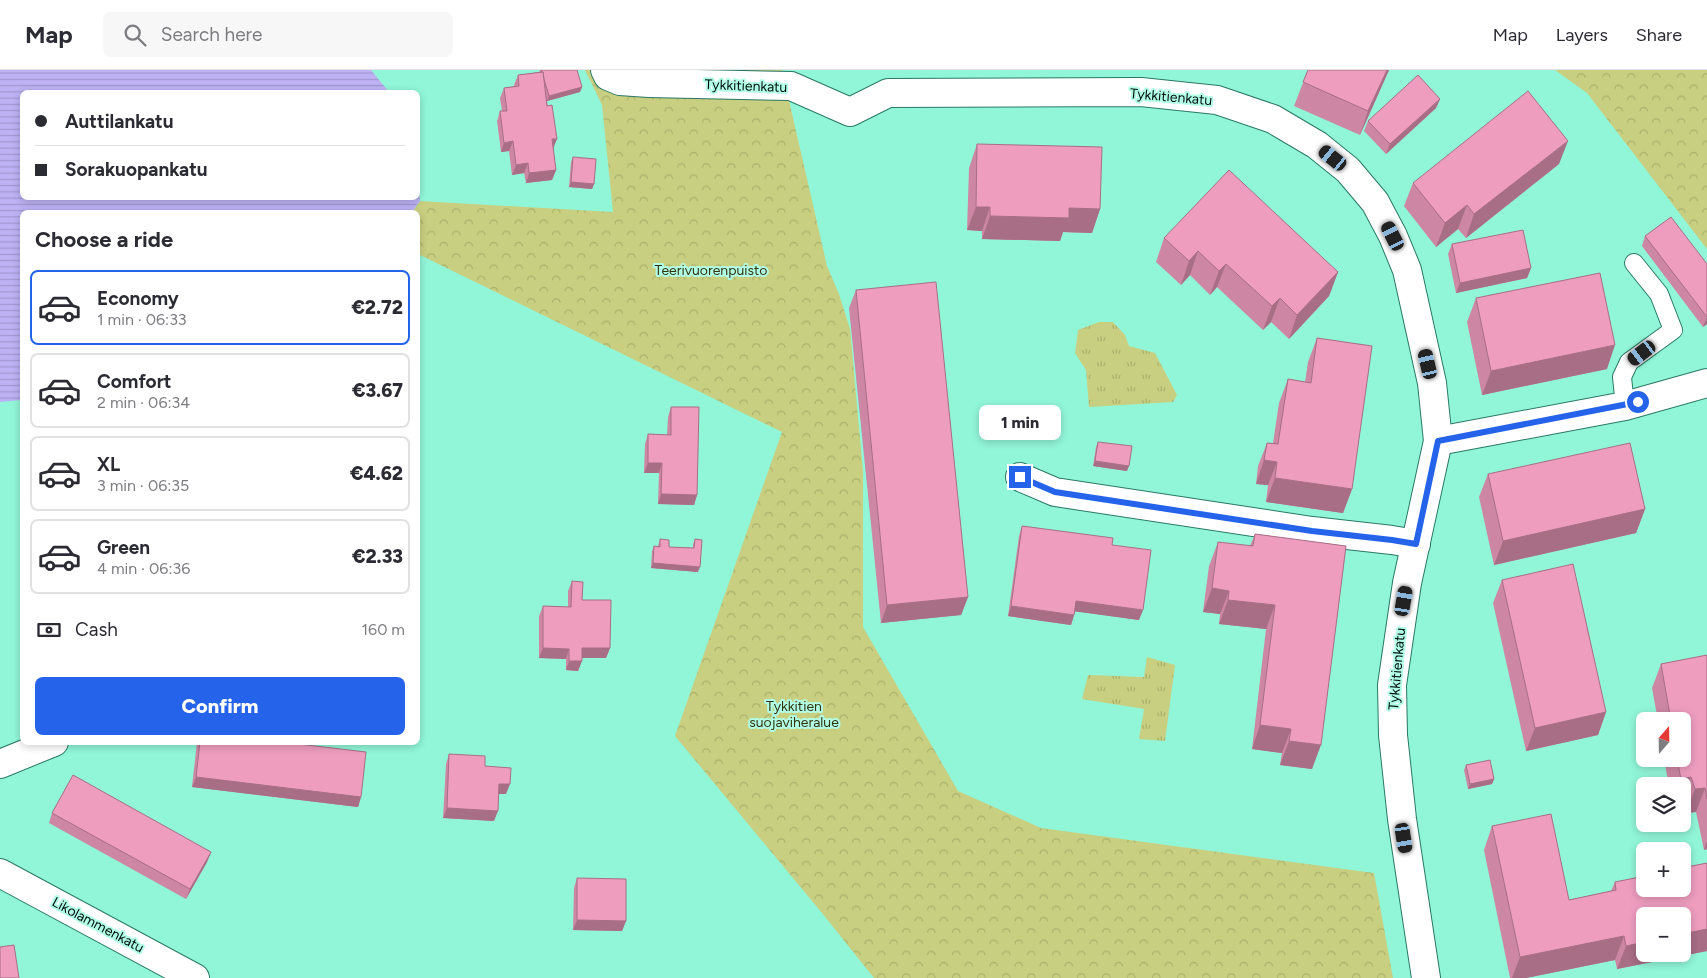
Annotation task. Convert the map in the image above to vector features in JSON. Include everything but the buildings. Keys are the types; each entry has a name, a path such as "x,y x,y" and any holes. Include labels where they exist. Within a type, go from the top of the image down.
{"street":[{"name":"Tykkitienkatu","path":"605,70 608,76 620,81 791,86 850,112 888,93 1141,92 1217,100 1273,119 1317,146 1348,170 1374,200 1407,270 1432,383 1438,441 1403,610 1392,685 1393,735 1402,819 1426,978"},
{"path":"1438,441 1625,406 1707,383"},
{"path":"1020,477 1055,492 1312,531 1416,544"},
{"path":"0,764 47,745"},
{"name":"Likolammenkatu","path":"0,873 195,978"}],"lane":[{"path":"1625,406 1622,378 1629,362 1673,330 1659,294 1634,263"}],"green space":[{"name":"Tykkitien suojaviheralue","path":"585,70 782,70 827,266 839,294 850,329 863,471 863,627 958,791 1041,828 1374,873 1393,978 874,978 675,736 782,432 420,255 420,210 413,210 420,201 613,212 602,105"},
{"path":"1555,70 1707,70 1707,249 1587,93"},
{"path":"1099,322 1113,322 1125,335 1129,346 1155,353 1177,395 1173,402 1089,407 1086,370 1075,353 1078,330"},
{"path":"1147,657 1175,665 1165,741 1139,739 1144,709 1082,699 1088,675 1144,677"}],"shaded area":[{"path":"0,70 371,70 387,90 20,90 20,200 420,201 413,210 20,210 20,400 0,402"}],"route":[{"path":"1020,477 1055,492 1312,531 1416,544 1438,441 1606,410 1638,402"}],"park label":[{"name":"Teerivuorenpuisto","path":"711,270"}]}
